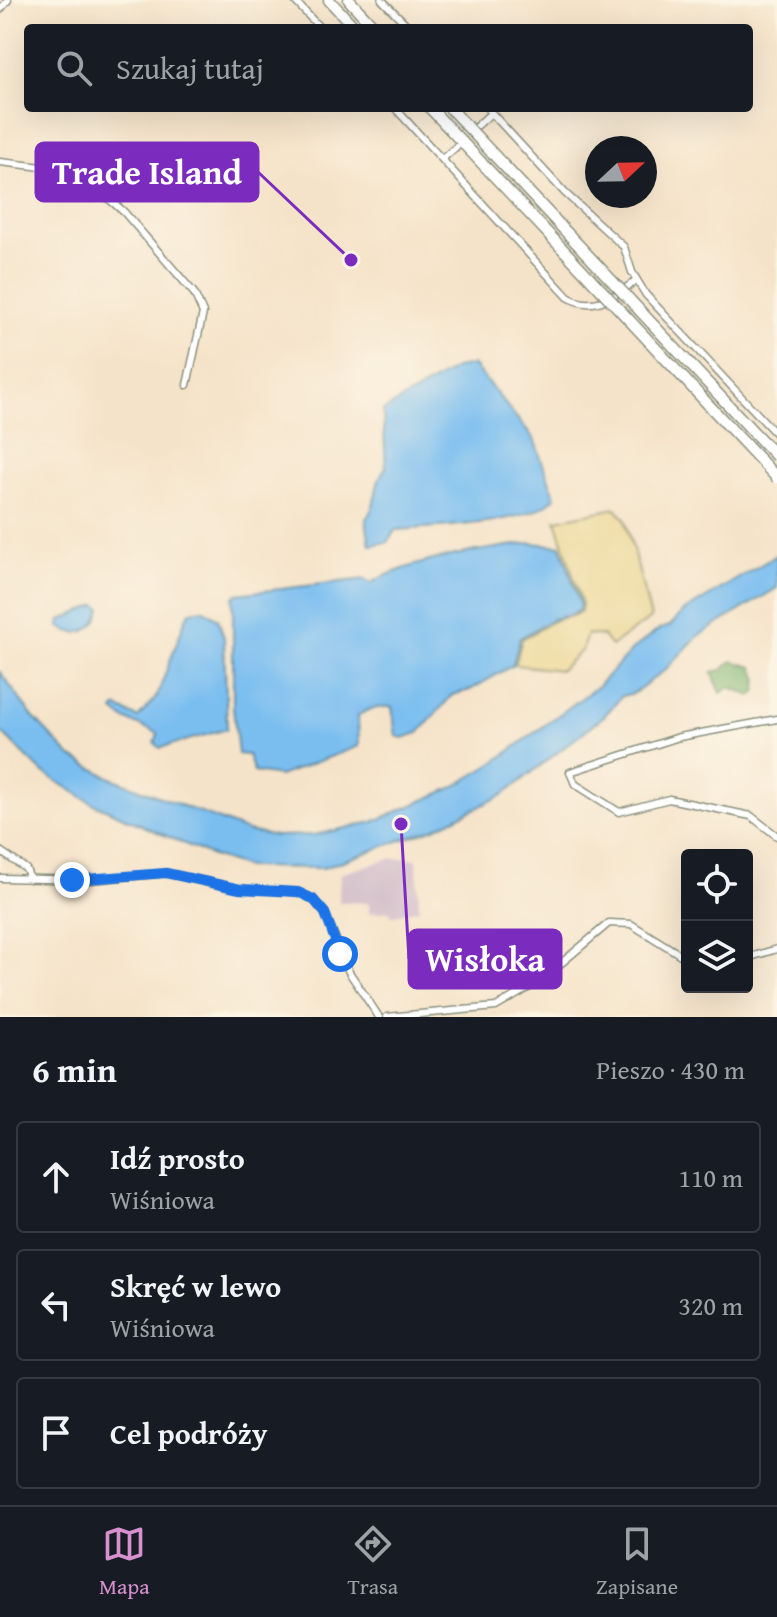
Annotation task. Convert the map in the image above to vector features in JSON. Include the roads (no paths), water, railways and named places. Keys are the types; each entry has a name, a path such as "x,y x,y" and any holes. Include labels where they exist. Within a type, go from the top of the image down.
{"highway":[{"path":"329,0 351,24"},
{"path":"349,0 371,24"},
{"path":"434,112 777,478"},
{"path":"454,112 777,457"}],"street":[{"path":"0,10 8,0"},
{"path":"294,0 316,24"},
{"path":"382,0 406,24"},
{"path":"399,112 568,297 587,305 599,303 636,281"},
{"path":"478,125 488,112"},
{"path":"491,112 565,193 624,247 636,281 777,435"},
{"path":"442,159 456,147"},
{"path":"0,162 51,168 94,186 124,212 188,286 199,300 203,313 187,385"},
{"path":"777,719 679,737 570,772 575,784 619,812 669,799 751,816 777,836"},
{"path":"0,851 26,869 30,879"},
{"path":"0,878 90,880 166,873 219,886 306,895 325,913 349,972 379,1017"},
{"path":"387,1017 496,1007 540,981 600,928 618,921 631,924 681,955"},
{"path":"753,956 777,949"}],"water":[{"path":"473,365 534,439 555,497 526,514 481,523 395,530 388,542 370,545 366,519 386,467 383,411 456,368"},
{"path":"532,543 561,546 580,604 579,610 552,619 520,638 513,665 470,690 452,695 419,733 403,738 396,736 392,707 378,707 358,716 359,746 279,776 254,772 248,755 238,754 233,707 233,598 237,594 365,579 371,583 428,561"},
{"path":"777,555 777,588 698,636 665,670 634,693 622,696 604,716 503,795 435,828 323,868 246,867 212,856 94,804 42,772 0,731 0,672 33,717 70,756 109,777 247,831 276,836 314,835 373,822 452,788 492,764 598,686 633,649 660,629 670,626 683,612"},
{"path":"97,605 101,608 95,623 85,631 72,632 59,626 61,620"},
{"path":"203,609 218,619 224,638 227,729 160,748 155,743 158,733 124,719 114,711 117,707 138,718 157,696 186,618 191,611"}],"place":[{"name":"Trade Island","path":"351,260"},
{"name":"Wisłoka","path":"401,824"}]}
